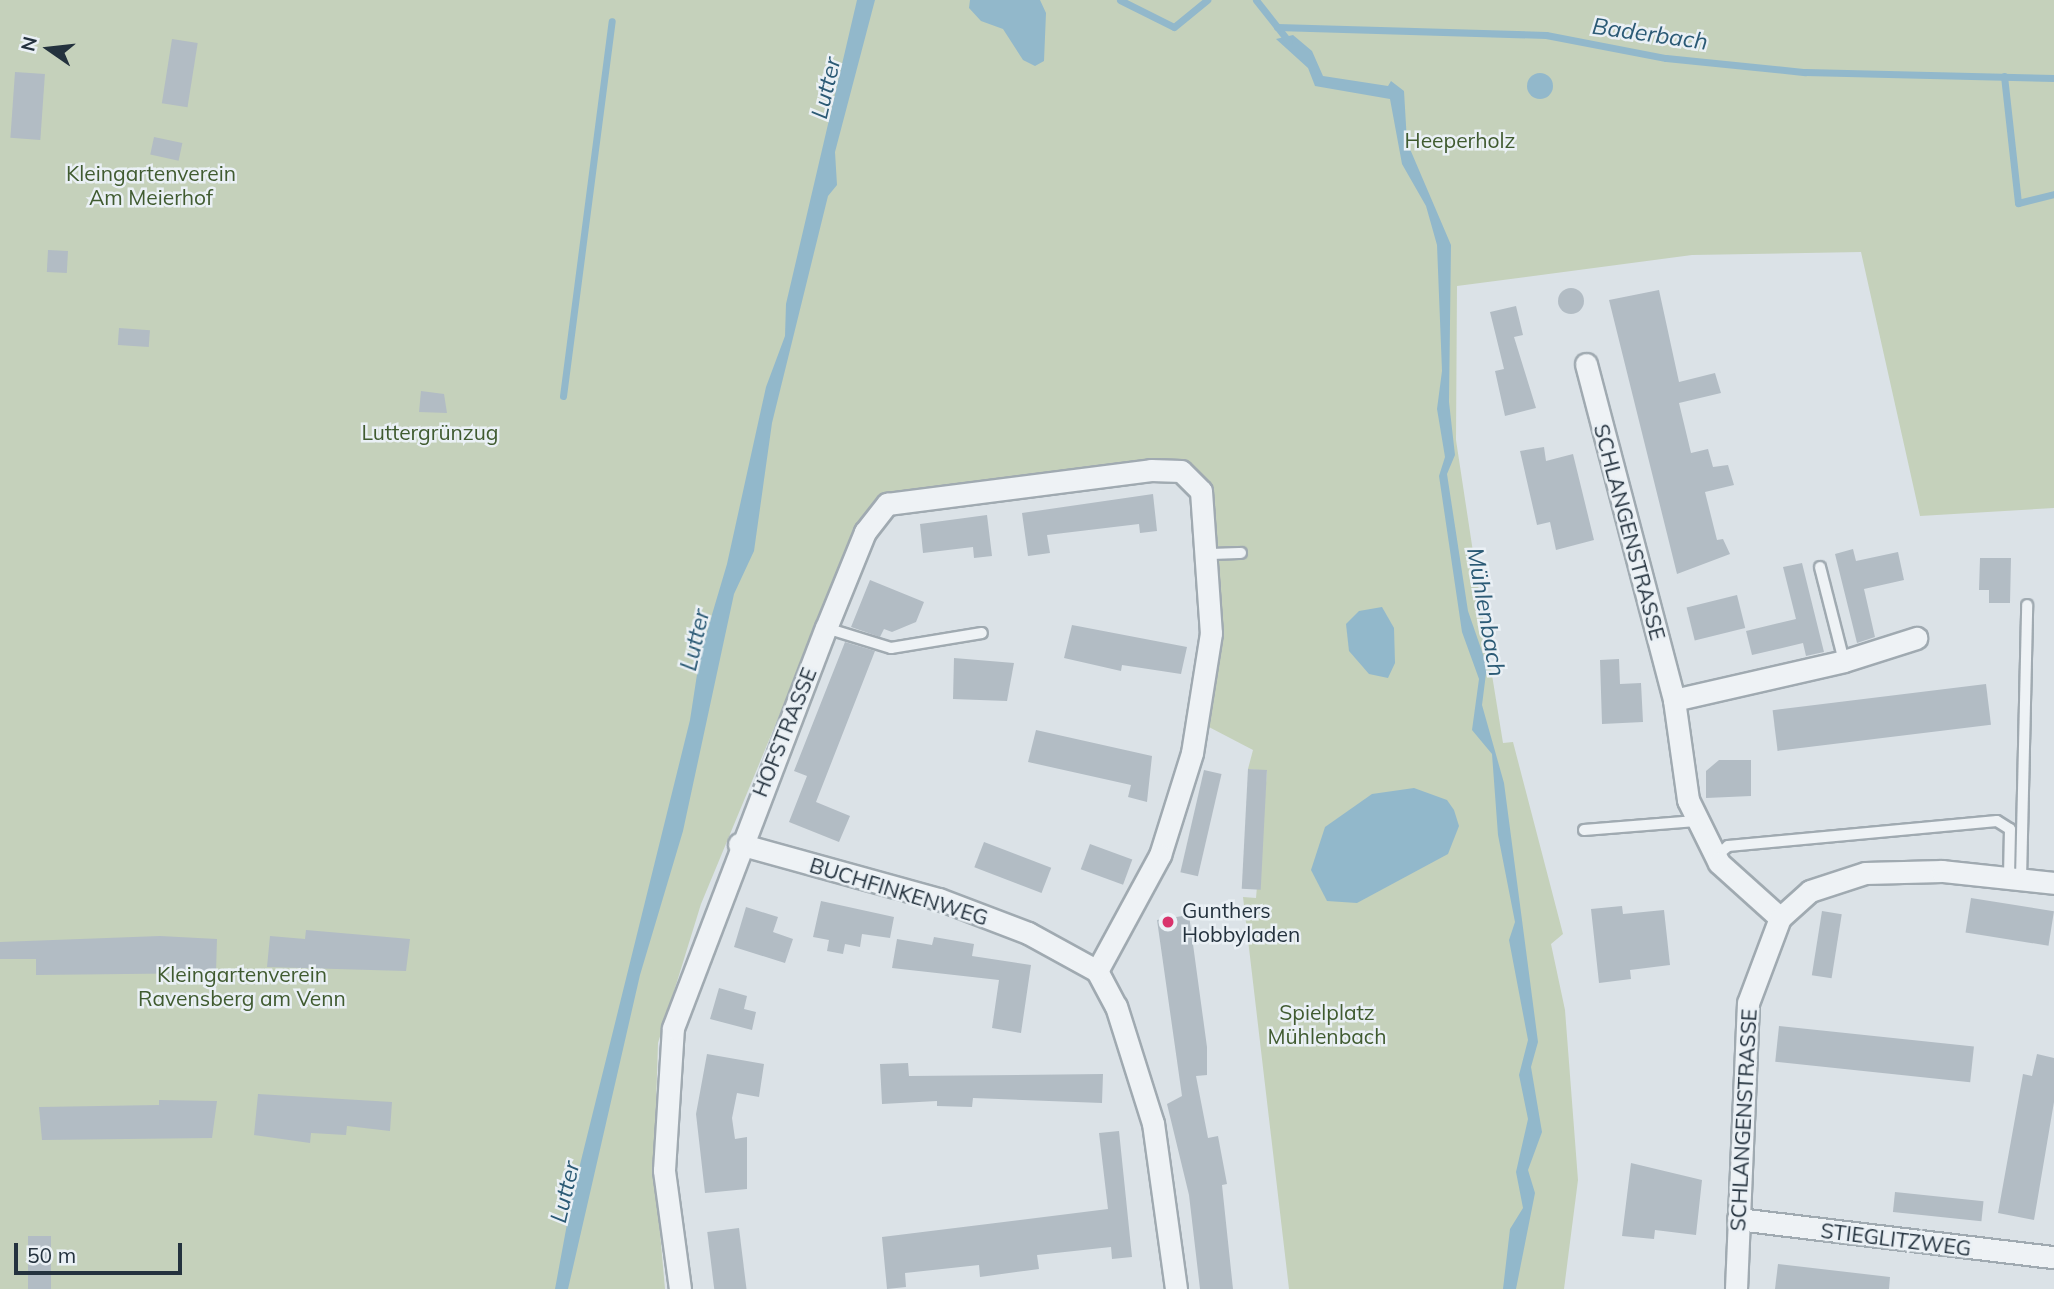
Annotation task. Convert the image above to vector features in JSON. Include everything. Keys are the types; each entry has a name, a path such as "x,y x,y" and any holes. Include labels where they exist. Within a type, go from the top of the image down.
{"street":[{"name":"SCHLANGENSTRASSE","path":"1586,365 1674,700 1696,821 1715,857 1780,918 1748,1003 1736,1289"},
{"name":"HOFSTRASSE","path":"680,1289 664,1170 673,1028 739,844 865,532 887,504 1151,470 1181,471 1201,491 1209,555"},
{"path":"1176,1289 1153,1124 1116,1006 1097,971 1160,855 1192,753 1211,633 1209,555"},
{"path":"1674,700 1844,661 1916,638"},
{"name":"BUCHFINKENWEG","path":"739,844 939,899 1028,933 1097,971"},
{"path":"1780,918 1810,891 1865,873 2015,878 2054,883"},
{"name":"STIEGLITZWEG","path":"1738,1219 2054,1257"}],"lane":[{"path":"1209,555 1241,552"},
{"path":"1820,567 1844,661"},
{"path":"2015,878 2027,605"},
{"path":"826,628 891,648 982,633"},
{"path":"1584,830 1696,821"},
{"path":"1715,857 1728,846 1997,821 2010,829 2015,878"}],"green space":[{"name":"Luttergrünzug","path":"0,0 2054,0 2054,508 1920,516 1861,252 1692,255 1457,286 1456,440 1503,743 1513,742 1563,934 1551,944 1565,1010 1578,1180 1564,1289 1289,1289 1243,897 1256,898 1267,771 1248,769 1253,750 1207,726 1214,663 1211,500 1197,471 1167,460 881,495 862,516 701,904 658,1043 654,1165 665,1289 0,1289"}],"water":[{"path":"857,0 875,0 835,152 837,185 828,196 772,423 754,551 734,594 683,831 640,975 568,1289 555,1289 572,1197 690,720 700,655 727,564 766,387 785,336 786,304"},
{"path":"970,0 1040,0 1046,13 1044,61 1035,66 1023,60 1003,29 981,21 969,8"},
{"path":"1293,35 1312,51 1323,76 1388,86 1391,81 1404,91 1407,142 1451,245 1449,402 1455,455 1447,474 1468,611 1487,666 1482,705 1504,783 1538,1042 1531,1067 1542,1132 1528,1170 1535,1193 1516,1289 1503,1289 1510,1229 1523,1208 1516,1172 1528,1119 1519,1075 1528,1040 1509,940 1515,922 1498,835 1492,754 1472,730 1479,679 1462,632 1439,476 1445,457 1437,409 1442,371 1437,245 1426,206 1402,164 1390,99 1315,86 1308,68 1276,39"},
{"path":"1540,73 1549,77 1553,86 1549,95 1540,99 1531,95 1527,86 1531,77"},
{"path":"1382,607 1394,628 1395,663 1388,678 1369,674 1349,651 1346,624 1359,611"},
{"path":"1414,788 1447,800 1454,810 1459,826 1448,854 1357,903 1327,901 1311,870 1325,827 1372,794"}],"building":[{"path":"172,39 198,43 188,107 162,103"},
{"path":"15,72 45,74 40,140 10,138"},
{"path":"154,137 182,143 179,161 150,155"},
{"path":"48,250 68,251 67,273 47,272"},
{"path":"1571,288 1580,292 1584,301 1580,310 1571,314 1562,310 1558,301 1562,292"},
{"path":"1659,290 1679,382 1715,373 1721,393 1679,403 1691,453 1708,449 1713,467 1728,465 1734,485 1705,492 1717,540 1723,539 1730,554 1677,574 1609,300"},
{"path":"1516,306 1523,335 1514,337 1536,408 1505,416 1495,371 1504,369 1490,312"},
{"path":"119,328 150,330 149,347 118,345"},
{"path":"421,391 444,394 447,413 419,412"},
{"path":"1544,447 1546,461 1573,454 1594,540 1556,550 1550,522 1537,525 1520,451"},
{"path":"1153,494 1157,531 1140,533 1139,524 1047,535 1050,553 1028,556 1022,513"},
{"path":"987,515 992,556 974,558 973,547 923,553 920,524"},
{"path":"1853,549 1856,561 1898,552 1904,580 1864,589 1875,637 1857,643 1835,554"},
{"path":"1980,558 2011,558 2010,603 1989,603 1989,590 1979,590"},
{"path":"1802,563 1824,652 1806,656 1803,643 1752,655 1746,631 1796,619 1783,567"},
{"path":"870,580 924,602 916,622 892,632 884,629 880,637 851,627"},
{"path":"1737,595 1745,628 1695,641 1687,608"},
{"path":"1072,625 1187,647 1181,674 1122,665 1121,671 1064,658"},
{"path":"845,642 875,651 816,802 850,816 839,842 789,822 807,776 794,771"},
{"path":"954,658 1014,663 1007,701 953,699"},
{"path":"1619,659 1620,684 1641,683 1643,722 1602,724 1600,660"},
{"path":"1986,684 1991,725 1778,751 1773,710"},
{"path":"1036,730 1152,756 1147,802 1128,797 1131,785 1028,762"},
{"path":"1719,760 1751,760 1751,796 1706,798 1706,771"},
{"path":"1248,769 1267,770 1261,890 1242,889"},
{"path":"1204,770 1222,774 1198,876 1180,872"},
{"path":"984,842 1051,868 1042,893 974,867"},
{"path":"1090,844 1132,859 1123,885 1081,869"},
{"path":"1971,898 2054,911 2048,946 1966,933"},
{"path":"821,901 894,917 890,938 862,934 860,947 845,944 843,954 827,951 829,940 813,937"},
{"path":"1622,906 1623,914 1664,910 1670,965 1630,970 1631,979 1599,983 1591,909"},
{"path":"746,907 778,917 773,932 793,939 785,963 734,947"},
{"path":"1822,911 1842,914 1832,978 1812,975"},
{"path":"1189,915 1207,1047 1207,1075 1196,1076 1208,1138 1218,1136 1227,1184 1222,1185 1233,1289 1200,1289 1189,1195 1167,1104 1182,1096 1157,920"},
{"path":"306,930 410,939 406,971 267,967 270,936 305,939"},
{"path":"160,936 217,939 216,973 36,975 36,959 0,959 0,942"},
{"path":"934,937 974,944 972,956 1031,965 1021,1033 992,1028 999,980 892,968 897,939 932,945"},
{"path":"719,988 747,996 744,1009 756,1012 752,1030 710,1019"},
{"path":"1779,1026 1974,1046 1970,1082 1775,1062"},
{"path":"707,1054 764,1064 759,1097 737,1093 732,1118 735,1139 747,1137 747,1189 705,1193 696,1114"},
{"path":"2037,1054 2054,1058 2054,1102 2034,1220 1998,1213 2023,1074 2032,1076"},
{"path":"908,1063 909,1076 1103,1074 1102,1103 973,1098 972,1107 937,1106 937,1101 882,1104 880,1064"},
{"path":"258,1094 392,1102 390,1131 347,1126 346,1135 311,1133 310,1143 254,1135"},
{"path":"159,1100 217,1101 212,1138 42,1140 39,1107 159,1105"},
{"path":"1119,1131 1132,1257 1112,1259 1111,1247 1037,1255 1039,1269 980,1277 979,1265 905,1273 906,1287 887,1289 882,1237 1108,1209 1099,1133"},
{"path":"1631,1163 1702,1180 1696,1235 1655,1230 1654,1239 1622,1236"},
{"path":"1895,1192 1984,1201 1981,1221 1893,1212"},
{"path":"739,1228 746,1289 714,1289 707,1232"},
{"path":"28,1236 51,1236 51,1289 28,1289"},
{"path":"1778,1264 1890,1277 1889,1289 1775,1289"}],"waterway":[{"name":"Baderbach","path":"1120,0 1174,27 1207,0"},
{"name":"Baderbach","path":"1256,0 1289,42"},
{"path":"563,396 612,21"},
{"name":"Baderbach","path":"1277,27 1546,35 1666,58 1805,72 2054,78"},
{"path":"2004,76 2018,203 2054,194"}],"place":[{"name":"Gunthers Hobbyladen","path":"1168,922"}],"water label":[{"name":"Lutter","path":"826,88"},
{"name":"Mühlenbach","path":"1486,612"},
{"name":"Lutter","path":"695,640"},
{"name":"Lutter","path":"565,1192"}],"park label":[{"name":"Heeperholz","path":"1460,140"},
{"name":"Kleingartenverein Am Meierhof","path":"151,185"},
{"name":"Kleingartenverein Ravensberg am Venn","path":"242,986"},
{"name":"Spielplatz Mühlenbach","path":"1327,1024"}]}
